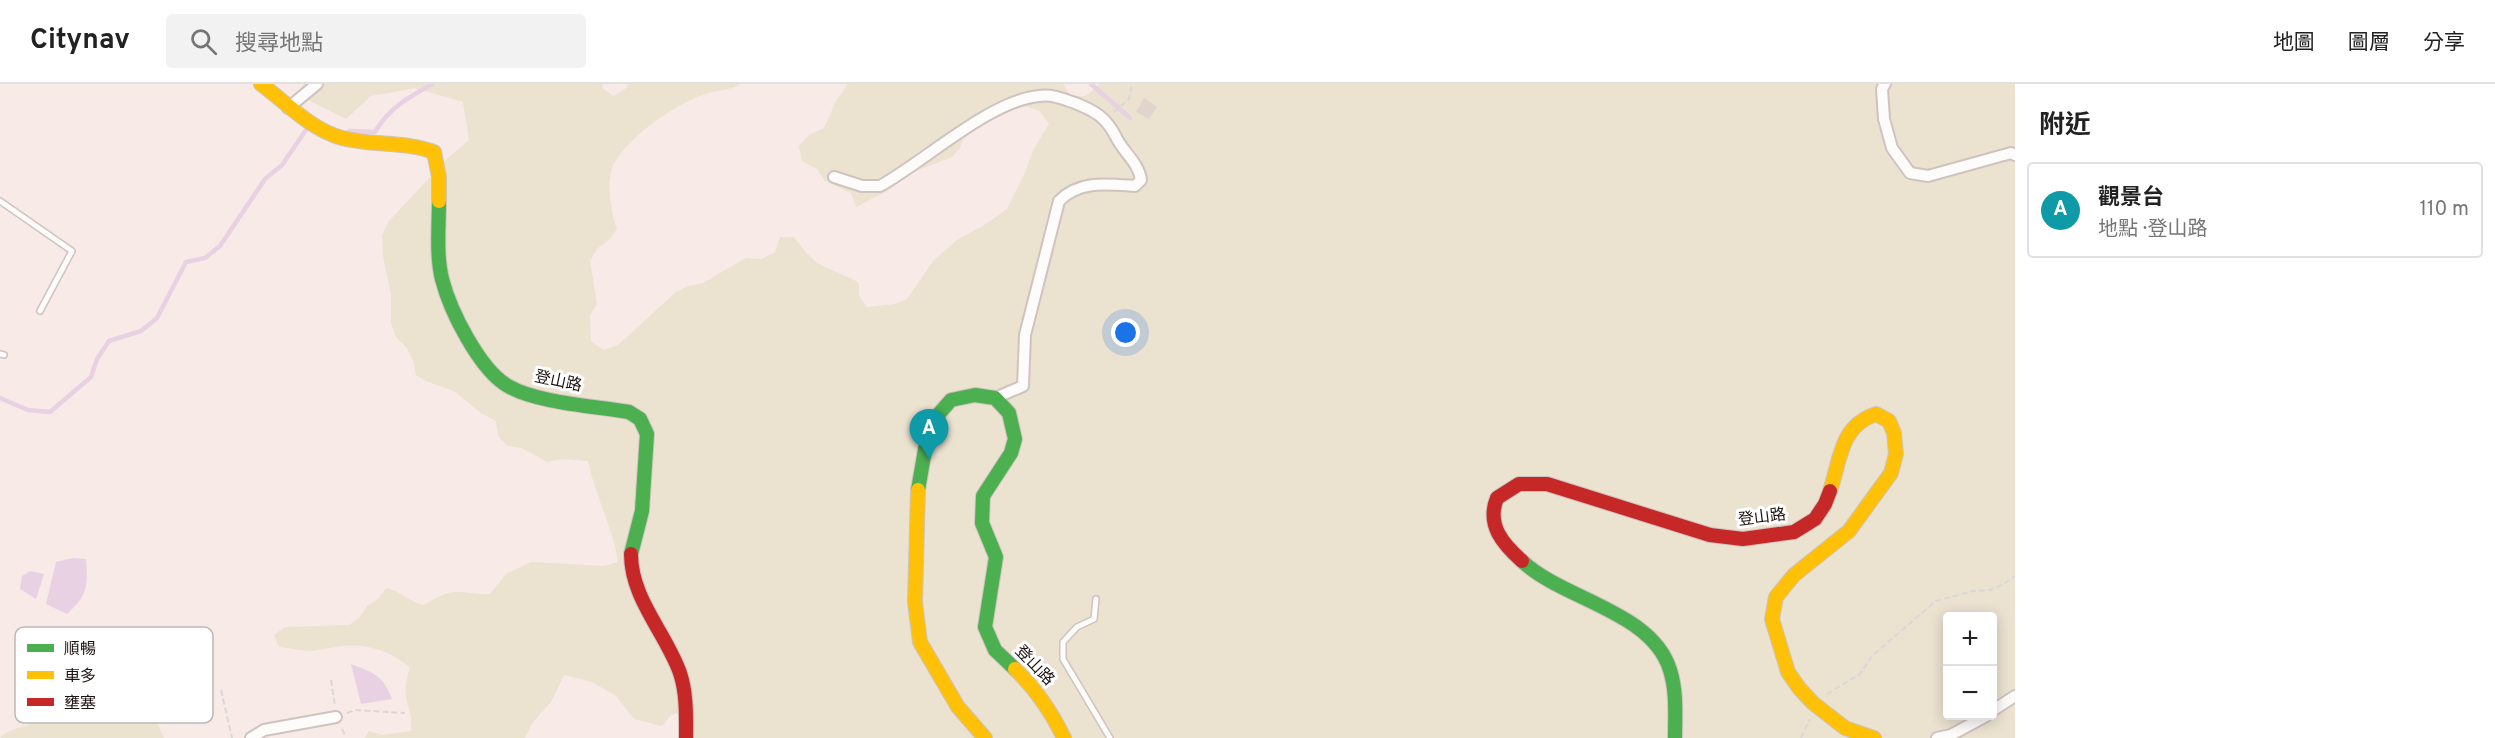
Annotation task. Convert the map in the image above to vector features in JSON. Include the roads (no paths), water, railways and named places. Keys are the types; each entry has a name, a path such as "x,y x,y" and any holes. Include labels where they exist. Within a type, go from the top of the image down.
{"street":[{"path":"261,84 275,94 288,108 317,84"},
{"path":"1885,84 1881,89 1889,139 1892,148 1910,173 1928,176 2015,154"},
{"path":"834,177 862,186 880,186 1005,104 1039,96 1056,96 1098,113 1108,123 1120,145 1140,170 1141,180 1135,186 1089,185 1069,191 1059,201 1025,335 1023,386 995,398 975,395 951,400 937,416 926,444 918,479 915,602 920,642 958,707 985,738"},
{"name":"登山路","path":"288,108 330,133 363,141 418,145 434,152 439,177 439,244 442,279 460,324 481,361 508,386 538,398 628,412 640,419 646,434 642,511 631,556 635,585 680,674 685,695 686,738"},
{"name":"登山路","path":"995,398 1009,413 1015,439 1011,453 983,496 982,523 996,557 984,627 995,650 1032,685 1051,710 1064,738"},
{"name":"登山路","path":"1675,738 1675,693 1670,668 1660,650 1648,637 1546,579 1523,563 1501,539 1492,517 1497,498 1519,484 1547,484 1710,535 1743,539 1794,532 1815,519 1825,504 1847,434 1861,419 1876,414 1889,421 1894,433 1896,454 1891,473 1849,531 1794,575 1776,597 1773,619 1788,672 1799,688 1813,703 1845,728 1874,738"},
{"path":"1997,708 2015,696"},
{"path":"251,738 264,730 336,717"},
{"path":"1937,738 1951,735 1979,720"}],"lane":[{"path":"0,201 72,250 40,311"},
{"path":"1096,599 1094,619 1077,627 1063,642 1063,660 1110,738"}],"waterway":[{"path":"349,131 375,132 393,110 432,84"},
{"path":"1091,84 1130,118"},
{"path":"0,398 28,410 50,412 91,377 97,359 109,341 141,331 157,318 186,262 205,258 220,246 265,179 282,165 306,130"}],"place":[{"name":"觀景台","path":"929,459"}]}
